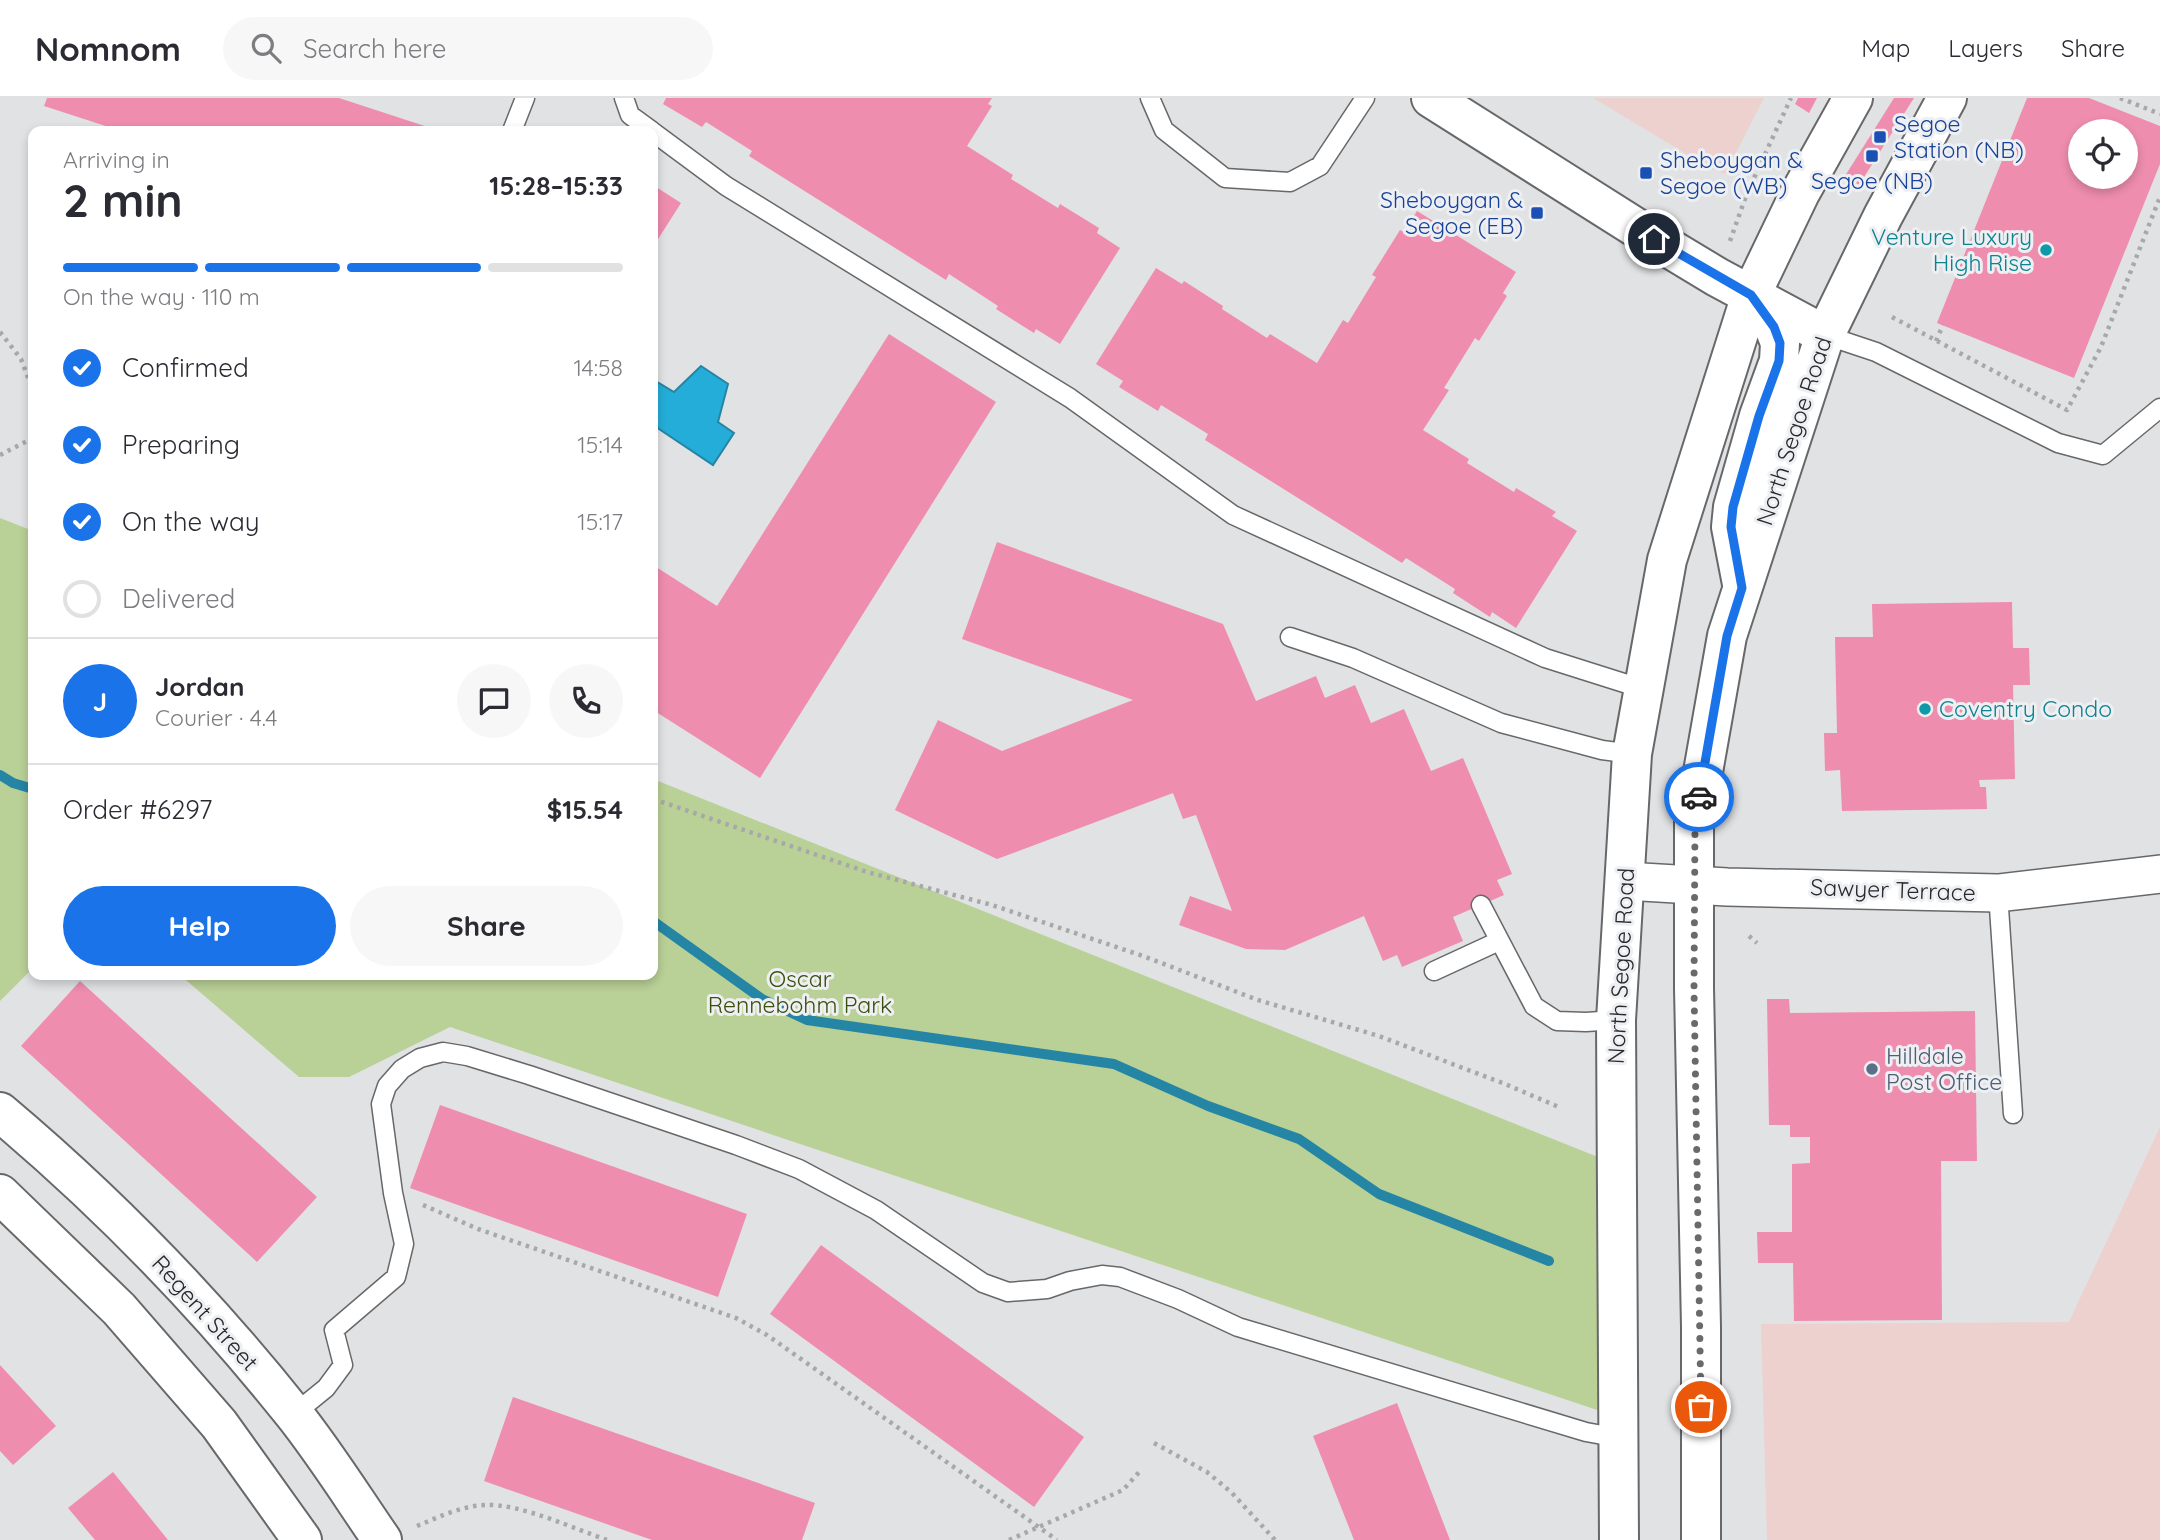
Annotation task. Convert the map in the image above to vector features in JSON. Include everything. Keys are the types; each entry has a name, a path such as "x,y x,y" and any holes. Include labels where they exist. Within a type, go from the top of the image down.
{"street":[{"path":"1431,98 1644,233 1825,335"},
{"name":"North Segoe Road","path":"1619,1540 1615,1020 1632,754 1667,560 1751,295 1800,193 1853,98"},
{"name":"North Segoe Road","path":"1701,1540 1701,1327 1694,885 1696,811 1727,636 1825,335 1883,216 1947,98"},
{"path":"1742,588 1731,527 1733,507 1759,416 1779,361 1780,343 1774,327 1751,295"},
{"name":"Sawyer Terrace","path":"1625,881 1997,893 2160,874"},
{"name":"Regent Street","path":"0,1112 61,1164 139,1239 294,1414 396,1535"},
{"path":"0,1194 119,1309 219,1424 302,1540"}],"lane":[{"path":"514,126 525,98"},
{"path":"624,98 630,115 644,126"},
{"path":"1150,98 1164,130 1225,178 1290,182 1320,166 1365,98"},
{"path":"658,136 726,187 1070,398 1233,515 1545,657 1643,689"},
{"path":"1825,335 1876,352 2058,443 2103,455 2160,408"},
{"path":"1290,637 1353,658 1501,723 1602,750 1632,754"},
{"path":"1997,893 2013,1114"},
{"path":"1481,905 1534,1006 1557,1021 1615,1020"},
{"path":"1434,971 1499,942"},
{"path":"294,1414 326,1388 343,1365 334,1330 396,1278 404,1244 393,1193 381,1104 387,1086 402,1069 420,1058 443,1052 467,1056 671,1123 799,1169 876,1210 984,1283 1009,1292 1047,1289 1102,1275 1120,1278 1178,1299 1238,1327 1586,1432 1619,1438"}],"path":[{"path":"1747,192 1791,98"},
{"path":"2120,98 2160,114"},
{"path":"1892,317 2067,410 2101,347 2160,197"},
{"path":"1936,341 1943,325"},
{"path":"0,332 21,359 28,378"},
{"path":"0,455 28,441"},
{"path":"658,801 867,872 992,905 1143,956 1258,1000 1379,1035 1561,1108"},
{"path":"1749,936 1757,943"},
{"path":"393,1193 478,1229 736,1318 767,1335 1058,1540"},
{"path":"1154,1443 1206,1472 1232,1493 1275,1540"},
{"path":"1009,1540 1123,1490 1141,1469"},
{"path":"396,1535 455,1510 486,1505 507,1507 607,1540"}],"shaded area":[{"path":"1593,98 1764,98 1725,174 1708,167"},
{"path":"2160,1127 2160,1540 1767,1540 1761,1324 2069,1322"}],"green space":[{"path":"0,518 28,529 28,973 0,1001"},
{"name":"Oscar Rennebohm Park","path":"658,781 1618,1165 1618,1417 450,1027 349,1077 299,1077 186,980 658,980"}],"water":[{"path":"701,366 728,384 718,422 734,433 713,465 658,428 658,383 674,392"}],"building":[{"path":"47,98 339,98 425,126 106,126 44,106"},
{"path":"666,98 992,98 988,104 992,106 967,146 1013,175 1011,179 1058,208 1060,204 1099,228 1097,233 1120,248 1060,344 1036,329 1034,333 949,274 946,280 749,156 752,151 706,122 702,127 663,104"},
{"path":"1798,98 1817,98 1809,113 1795,104"},
{"name":"Segoe Station (NB)","path":"1894,98 1914,98 1859,185 1845,176"},
{"name":"Venture Luxury High Rise","path":"2027,98 2089,98 2160,126 2160,164 2074,378 1937,323"},
{"path":"658,188 681,203 658,239"},
{"path":"1417,211 1516,272 1503,293 1507,296 1479,341 1475,338 1444,388 1449,390 1423,430 1469,459 1467,463 1514,492 1516,488 1556,512 1552,516 1577,531 1516,628 1492,612 1490,617 1453,593 1455,589 1406,558 1402,563 1205,440 1208,434 1161,405 1158,411 1119,387 1123,381 1096,364 1156,268 1182,284 1184,281 1267,338 1270,334 1317,363 1343,320 1348,323 1376,277 1372,275 1400,230 1404,232"},
{"path":"889,334 996,402 760,778 658,713 658,568 717,606"},
{"path":"997,542 1223,624 1256,701 1316,676 1325,698 1355,685 1371,723 1404,709 1431,771 1463,758 1512,874 1497,880 1504,895 1453,917 1463,941 1402,967 1397,955 1383,961 1364,916 1285,950 1246,949 1179,925 1190,896 1232,911 1196,815 1183,819 1173,793 997,859 895,810 938,720 1002,751 1133,700 962,639"},
{"name":"Coventry Condo","path":"2012,602 2013,648 2029,648 2030,685 2013,685 2015,779 1979,780 1980,787 1986,787 1987,809 1842,811 1840,770 1825,771 1824,733 1837,733 1835,637 1873,637 1872,604"},
{"path":"80,981 317,1197 257,1262 21,1046"},
{"path":"1767,999 1789,999 1790,1013 1975,1011 1977,1161 1941,1161 1942,1320 1794,1321 1793,1263 1758,1263 1757,1232 1792,1232 1792,1164 1810,1163 1810,1137 1790,1137 1790,1125 1769,1125"},
{"path":"440,1105 747,1214 718,1297 410,1188"},
{"path":"821,1245 1084,1437 1034,1507 770,1314"},
{"path":"0,1365 56,1426 13,1465 0,1451"},
{"path":"513,1397 815,1503 802,1540 652,1540 484,1481"},
{"path":"1397,1403 1450,1540 1354,1540 1313,1436"},
{"path":"113,1472 168,1540 95,1540 68,1508"}],"waterway":[{"path":"0,775 28,788"},
{"path":"658,925 762,999 807,1020 1114,1064 1208,1106 1299,1139 1379,1194 1549,1261"}],"way so far":[{"path":"1699,797 1695,824 1694,988 1701,1407"}],"place":[{"name":"Segoe Station (NB)","path":"1880,137"},
{"name":"Segoe (NB)","path":"1872,156"},
{"name":"Sheboygan & Segoe (WB)","path":"1646,173"},
{"name":"Sheboygan & Segoe (EB)","path":"1537,213"},
{"name":"Venture Luxury High Rise","path":"2046,250"},
{"name":"Coventry Condo","path":"1925,709"},
{"name":"Hilldale Post Office","path":"1872,1069"}],"route":[{"path":"1654,239 1751,295 1774,327 1780,343 1779,361 1759,416 1733,507 1733,547 1742,588 1727,636 1699,797"}]}
